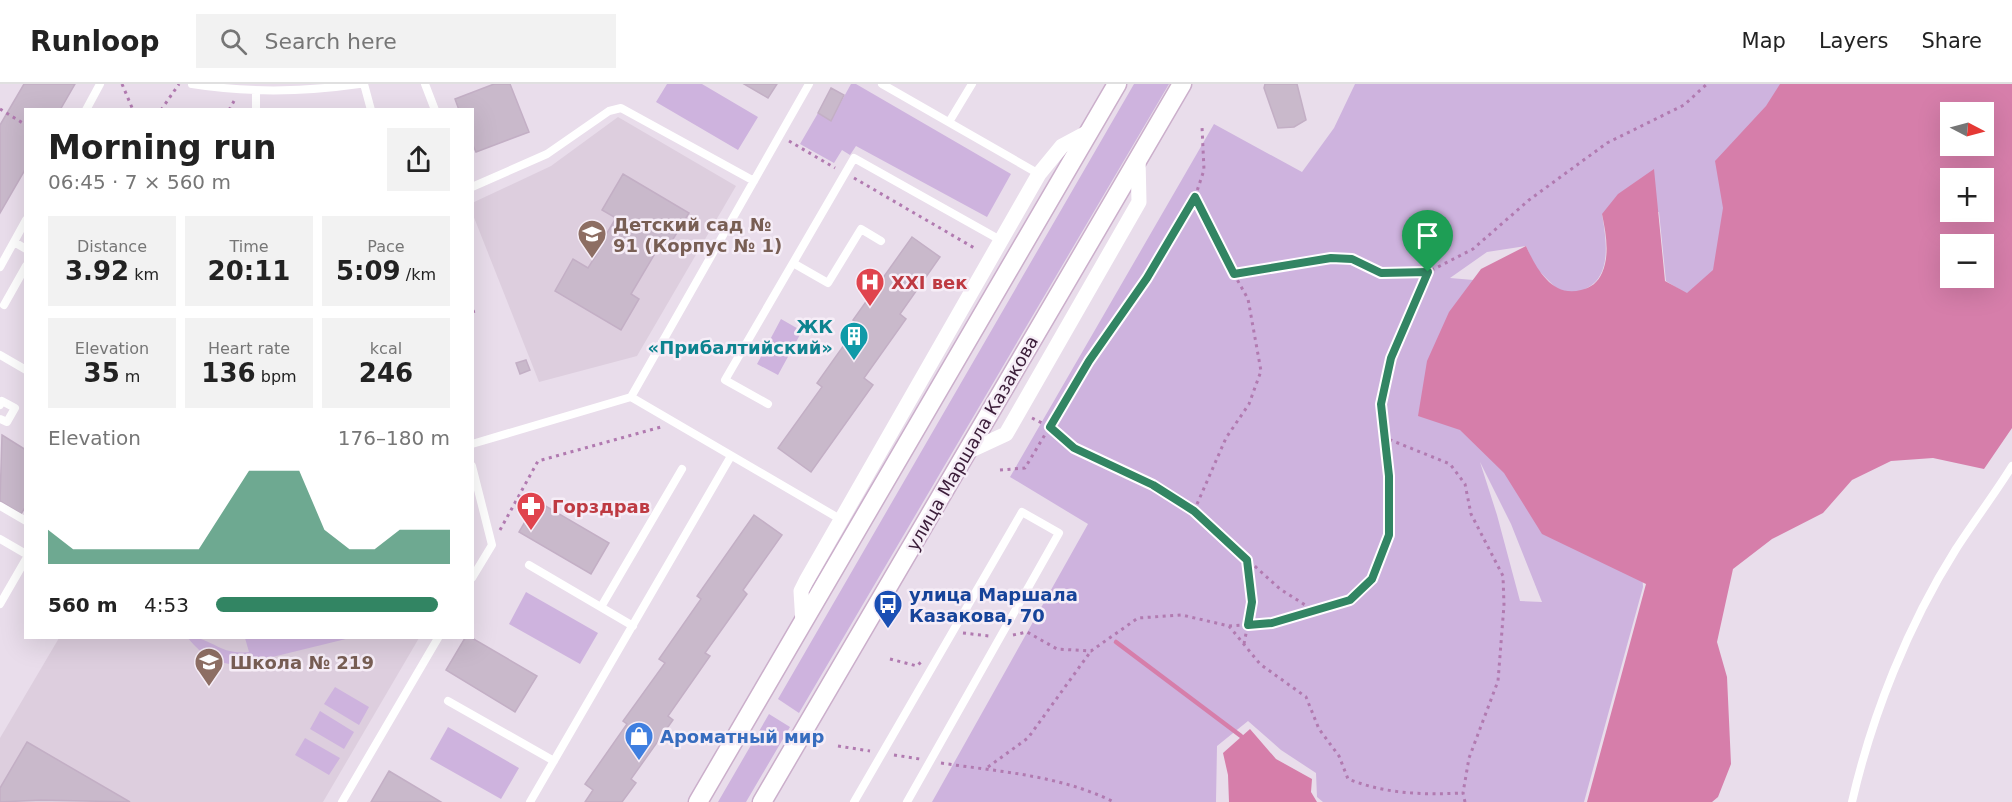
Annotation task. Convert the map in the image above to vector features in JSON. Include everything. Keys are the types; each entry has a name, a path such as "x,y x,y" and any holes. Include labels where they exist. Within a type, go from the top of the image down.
{"street":[{"path":"698,802 1117,84"},
{"name":"улица Маршала Казакова","path":"764,800 1182,84"},
{"path":"803,623 801,591 840,519 1003,242 1039,174 1062,146 1090,131"},
{"path":"965,453 1006,434 1139,202 1138,158"}],"lane":[{"path":"87,108 100,84"},
{"path":"192,84 256,90 327,88 359,84"},
{"path":"364,84 370,108"},
{"path":"425,84 434,108"},
{"path":"474,443 631,397 809,84"},
{"path":"882,84 1039,174"},
{"path":"950,122 972,84"},
{"path":"256,90 256,108"},
{"path":"474,186 548,153 609,111 621,108 754,181"},
{"path":"768,404 725,380 854,158 1003,242"},
{"path":"0,267 24,224"},
{"path":"793,263 828,283 861,229 881,241"},
{"path":"14,242 24,248"},
{"path":"4,305 24,270"},
{"path":"0,355 24,369"},
{"path":"631,397 840,519"},
{"path":"0,405 2,401 15,408 7,422 0,418"},
{"path":"531,802 731,456"},
{"path":"1852,802 1861,762 1904,648 1955,551 2012,466"},
{"path":"601,607 682,469"},
{"path":"474,474 492,545 474,575"},
{"path":"0,506 24,520"},
{"path":"855,802 1022,512 1059,533 907,802"},
{"path":"0,539 24,553"},
{"path":"0,604 24,562"},
{"path":"529,565 633,626"},
{"path":"342,802 437,639"},
{"path":"448,701 554,761"}],"path":[{"path":"122,84 132,108"},
{"path":"162,108 178,84"},
{"path":"1234,274 1331,258 1352,259 1381,273 1428,272 1473,249 1529,200 1607,143 1684,105 1707,84"},
{"path":"0,109 24,124"},
{"path":"1000,470 1025,468 1089,361 1147,278 1195,197 1204,170 1202,127"},
{"path":"780,136 976,249"},
{"path":"1194,511 1226,438 1249,404 1261,371 1248,299 1195,197"},
{"path":"986,768 1028,738 1091,651 1138,618 1182,615 1229,627 1272,623 1350,600 1372,579 1389,535 1389,476 1381,404 1391,358 1428,272"},
{"path":"474,311 479,310"},
{"path":"1031,418 1050,427 1074,448 1153,485 1194,511 1280,589 1313,610"},
{"path":"492,545 538,461 674,423"},
{"path":"1383,437 1450,464 1465,484 1471,514 1503,576 1504,605 1498,681 1469,758 1462,793 1465,802"},
{"path":"1244,644 1252,602 1247,560"},
{"path":"1229,627 1260,664 1306,697 1319,729 1339,756 1348,779 1374,789 1421,795 1462,793"},
{"path":"951,634 1000,638 1028,632 1057,649 1091,651"},
{"path":"890,658 917,666 925,658"},
{"path":"838,746 1037,775 1090,790 1114,802"}],"shaded area":[{"path":"667,84 702,84 758,117 738,150 656,102"},
{"path":"851,84 856,84 1011,174 987,217 856,146 850,155 842,150 834,163 800,144 818,113 831,120"},
{"path":"1134,84 1169,84 799,713 778,699"},
{"path":"1355,84 1917,84 1940,173 1940,222 1950,222 1950,234 1940,234 1940,287 1641,552 1643,587 1584,802 1323,802 1317,797 1316,773 1281,750 1248,721 1217,746 1216,802 932,802 1088,524 1010,477 1214,124 1302,172 1334,128","holes":["1659,212 1666,281 1685,293 1585,289 1600,276 1604,266 1606,245 1602,214","1526,246 1535,267 1555,287 1450,278 1487,252","1480,462 1511,524 1542,602 1520,601"]},
{"path":"1780,84 2012,84 2012,428 1984,469 1933,458 1891,461 1852,480 1823,513 1772,539 1733,569 1717,642 1727,677 1731,764 1718,797 1712,802 1587,802 1646,584 1542,534 1504,473 1460,430 1418,416 1427,361 1449,312 1481,269 1526,246 1540,272 1553,285 1562,290 1571,291 1585,289 1594,284 1602,273 1607,251 1602,214 1618,194 1654,169 1665,281 1687,293 1713,270 1723,208 1715,161 1766,106"},
{"name":"Детский сад № 91 (Корпус № 1)","path":"618,117 736,186 637,356 539,382 474,218 474,202 551,166"},
{"path":"781,319 802,331 778,375 757,364"},
{"path":"526,592 598,633 580,664 509,624"},
{"name":"Школа № 219","path":"58,639 418,639 323,802 0,802 0,738"},
{"path":"189,639 203,640 230,651 249,652 245,639 346,639 240,665 211,658"},
{"path":"335,687 369,707 359,725 324,704"},
{"path":"320,711 354,732 344,749 310,729"},
{"path":"769,714 790,727 746,802 718,802"},
{"path":"448,727 519,768 501,799 430,759"},
{"path":"1250,729 1276,759 1312,779 1311,792 1317,802 1229,802 1228,775 1223,753"},
{"path":"305,738 340,758 329,775 295,755"}],"building":[{"path":"24,84 75,84 61,108 24,108 24,171 0,213 0,125"},
{"path":"494,84 510,84 529,132 476,152 474,108 458,108 455,99"},
{"path":"744,84 777,84 768,98"},
{"path":"1265,84 1297,84 1306,120 1294,127 1278,128 1264,88"},
{"path":"831,88 844,95 831,121 818,113"},
{"path":"623,174 689,213 667,249 660,245 631,294 639,299 621,330 555,291 573,259 588,268 598,252 589,246 599,229 607,233 616,218 602,210"},
{"name":"ЖК «Прибалтийский»","path":"912,237 940,257 900,314 906,319 864,378 873,385 811,472 778,448 822,387 817,383 859,324 853,320"},
{"path":"526,360 530,370 520,374 516,363"},
{"path":"2,435 24,449 24,509 21,514 0,501"},
{"path":"537,501 609,543 591,574 519,532"},
{"path":"754,515 782,535 743,590 747,594 705,653 710,656 668,716 673,720 631,779 636,783 622,802 585,802 593,790 585,784 627,724 623,721 665,663 659,659 701,599 697,596"},
{"path":"464,639 474,639 537,676 515,712 446,670"},
{"path":"27,742 130,802 41,800 0,802 0,788"},
{"path":"389,771 441,802 371,802"}],"waterway":[{"path":"1116,642 1241,736"}],"place":[{"name":"Детский сад № 91 (Корпус № 1)","path":"592,260"},
{"name":"XXI век","path":"870,308"},
{"name":"ЖК «Прибалтийский»","path":"854,362"},
{"name":"Горздрав","path":"531,532"},
{"name":"улица Маршала Казакова, 70","path":"888,630"},
{"name":"Школа № 219","path":"209,688"},
{"name":"Ароматный мир","path":"639,762"}],"route":[{"path":"1195,197 1234,274 1331,258 1352,259 1381,273 1428,272 1391,358 1381,404 1389,476 1389,535 1372,579 1350,600 1272,623 1248,625 1252,602 1247,560 1194,511 1153,485 1074,448 1050,427 1089,361 1147,278 1195,197"}]}
